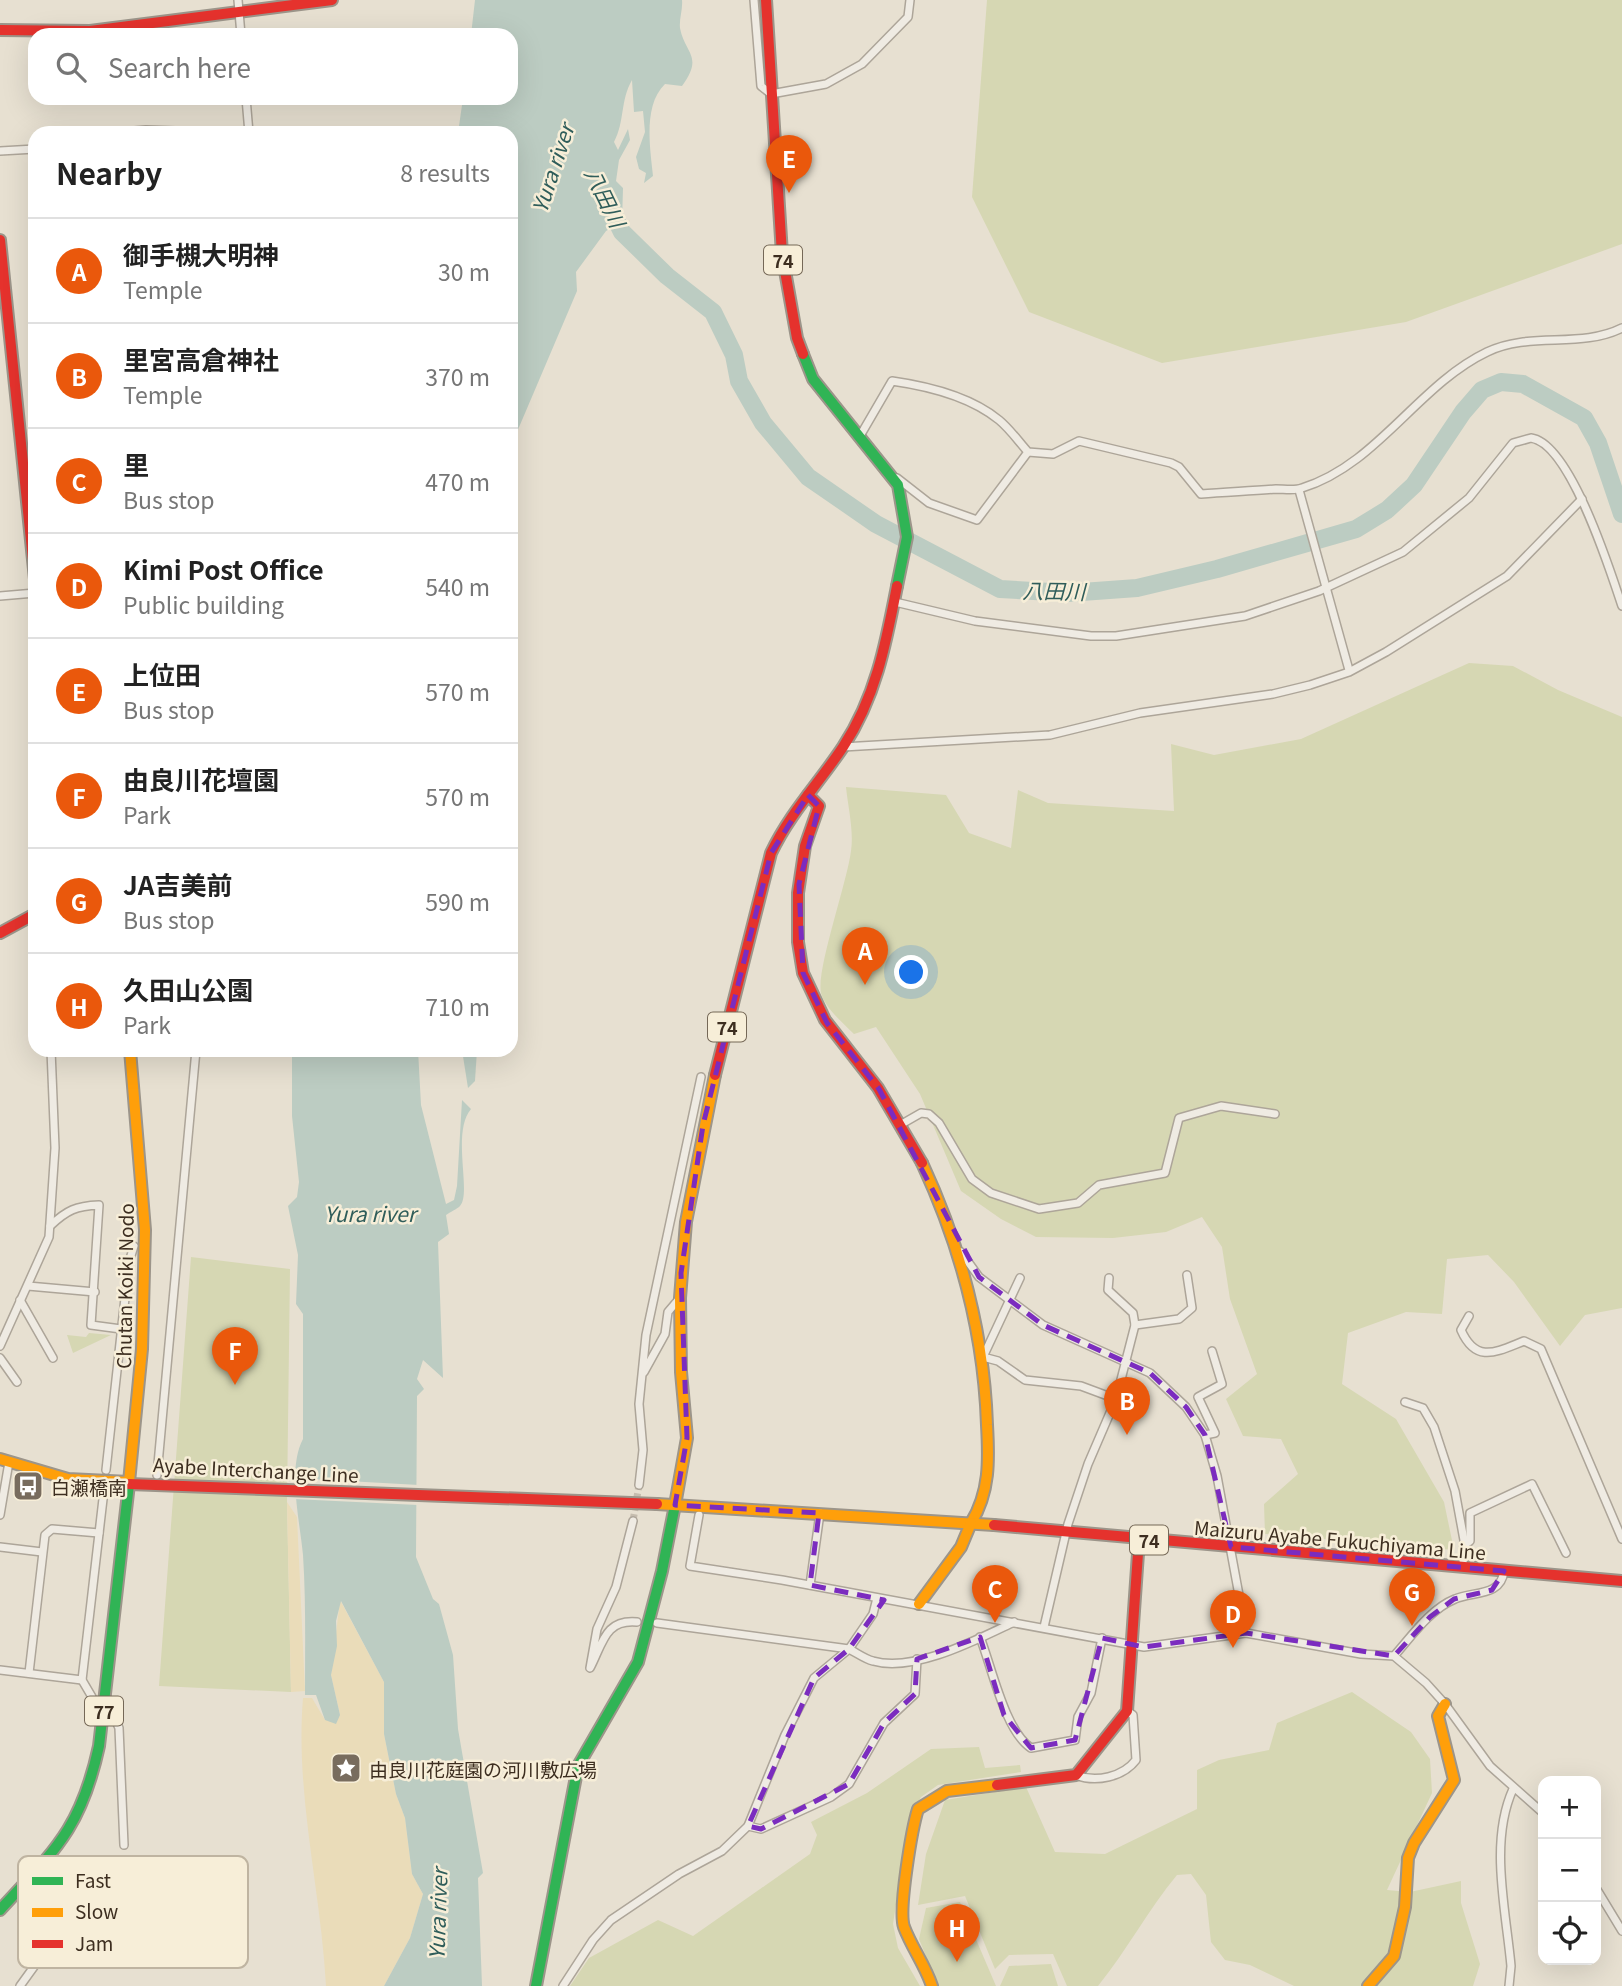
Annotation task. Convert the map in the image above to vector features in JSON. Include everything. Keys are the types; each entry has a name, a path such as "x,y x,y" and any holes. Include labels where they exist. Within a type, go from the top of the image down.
{"main road":[{"path":"114,28 332,0"},
{"name":"74","path":"675,1505 687,1438 681,1372 680,1298 686,1222 703,1125 771,853 785,823 843,747 864,711 881,667 907,537 906,518 898,485 892,474 813,379 797,338 782,254 766,0"},
{"path":"0,30 28,30"},
{"path":"0,240 28,511"},
{"path":"808,794 819,806 806,844 799,884 803,973 827,1023 878,1089 900,1125 959,1249 976,1308 983,1357 988,1462 986,1492 961,1547 919,1605"},
{"path":"0,933 28,920"},
{"name":"Chutan Koiki Nodo","path":"129,1482 142,1349 145,1230 131,1057"},
{"path":"5,1461 68,1479 129,1482"},
{"name":"Ayabe Interchange Line","path":"49,1856 77,1819 91,1781 101,1732 129,1482 161,1478 613,1504 675,1505"},
{"path":"536,1986 579,1766 638,1662 662,1571 675,1505"},
{"name":"Maizuru Ayabe Fukuchiyama Line","path":"675,1505 971,1523 1622,1581"},
{"path":"932,1986 924,1962 903,1926 911,1832 918,1809 947,1791 1076,1775 1127,1711 1139,1539"},
{"path":"1368,1986 1394,1956 1405,1907 1408,1858 1414,1843 1454,1780 1438,1716 1445,1704"},
{"name":"Ayabe Interchange Line","path":"0,1910 18,1890"}],"street":[{"path":"238,0 241,28"},
{"path":"754,0 761,86 771,94 826,84 862,64 908,17 910,0"},
{"path":"247,105 248,126"},
{"path":"0,151 28,149"},
{"path":"860,436 892,381 921,386 987,413 999,420 1028,452 1053,454 1079,441 1171,463 1179,467 1201,494 1299,490 1321,480 1361,455 1441,383 1485,352 1507,344 1606,336 1622,328"},
{"path":"895,603 990,624 1116,636 1245,616 1326,588 1414,544 1469,498 1513,443 1522,439 1538,438 1549,446 1582,499 1622,606"},
{"path":"892,474 929,503 977,520 1028,452"},
{"path":"1299,490 1349,670"},
{"path":"843,747 1049,735 1140,713 1273,694 1310,685 1386,652 1507,576 1582,499"},
{"path":"0,596 28,594"},
{"path":"0,1346 49,1237 55,1148 51,1057"},
{"path":"161,1478 196,1057"},
{"path":"639,1485 643,1450 639,1404 642,1376 662,1256 701,1077"},
{"path":"900,1125 921,1113 929,1114 939,1123 972,1179 991,1193 1039,1209 1078,1203 1099,1185 1166,1173 1179,1118 1221,1106 1275,1114"},
{"path":"50,1227 66,1210 99,1205 92,1325 121,1329"},
{"path":"106,1470 129,1262 134,1246"},
{"path":"959,1249 979,1278 1043,1325 1150,1373 1186,1407 1205,1435 1231,1547 1246,1633"},
{"path":"1135,1325 1180,1319 1192,1308 1187,1275"},
{"path":"1020,1278 983,1357 998,1361 1025,1380 1081,1386 1115,1399"},
{"path":"1044,1627 1066,1533 1088,1464 1115,1399 1135,1325 1133,1313 1108,1290 1109,1279"},
{"path":"27,1286 95,1292"},
{"path":"642,1376 665,1334 668,1311 680,1298"},
{"path":"20,1300 53,1358"},
{"path":"1469,1316 1461,1330 1475,1350 1484,1353 1524,1341 1541,1349 1622,1538"},
{"path":"1205,1435 1215,1433 1198,1397 1222,1384 1212,1351"},
{"path":"0,1358 17,1382"},
{"path":"1405,1402 1423,1408 1434,1427 1455,1491 1464,1545 1463,1566"},
{"path":"0,1514 5,1461"},
{"path":"1464,1545 1470,1541 1470,1513 1532,1484 1566,1553"},
{"path":"92,1697 82,1679 103,1499"},
{"path":"810,1586 820,1513"},
{"path":"699,1515 690,1566 1044,1627 1144,1647 1246,1633 1361,1654 1394,1657 1419,1676 1445,1704 1490,1766 1538,1810"},
{"path":"633,1521 616,1587 597,1629 590,1668 611,1627 621,1620 637,1622"},
{"path":"29,1673 45,1535 52,1529 99,1533"},
{"path":"0,1547 42,1552"},
{"path":"1394,1657 1430,1617 1454,1599 1492,1590 1499,1585 1504,1571"},
{"path":"564,1986 593,1940 611,1920 679,1874 722,1850 748,1826 785,1735 814,1678 849,1649 873,1614 877,1598"},
{"path":"657,1623 849,1649 872,1661 886,1663 917,1660 1014,1622"},
{"path":"980,1637 1001,1694 1004,1715 1031,1748 1075,1740 1078,1717 1091,1693 1102,1638"},
{"path":"748,1826 761,1829 831,1797 849,1784 884,1723 915,1694 917,1660"},
{"path":"0,1670 82,1679"},
{"path":"1076,1775 1085,1779 1121,1774 1136,1760 1133,1715 1127,1711"},
{"path":"115,1719 119,1728 124,1844"},
{"path":"1509,1986 1511,1966 1501,1832 1505,1807 1513,1789"},
{"path":"1601,1896 1622,1931"},
{"path":"20,1986 33,1968"}],"highlighted area":[{"path":"808,795 819,806 799,884 803,973 827,1023 879,1089 979,1277 1043,1325 1150,1373 1186,1407 1205,1435 1231,1547 1504,1571 1492,1590 1454,1599 1430,1617 1394,1656 1246,1633 1144,1647 1102,1638 1075,1740 1031,1748 1004,1715 980,1637 917,1659 915,1694 884,1723 849,1784 761,1829 748,1826 814,1678 849,1649 884,1600 810,1585 819,1513 675,1505 687,1438 681,1273 703,1125 771,853"}],"green space":[{"path":"987,0 1622,0 1622,244 1406,322 1162,363 1029,312 972,197"},
{"path":"1469,663 1513,666 1558,690 1622,717 1622,1308 1585,1315 1560,1346 1514,1282 1488,1255 1447,1259 1442,1314 1406,1312 1348,1333 1342,1384 1396,1419 1444,1502 1454,1550 1265,1534 1264,1504 1298,1474 1281,1439 1243,1436 1226,1399 1257,1374 1230,1299 1222,1247 1202,1217 1166,1232 1113,1238 1036,1237 1001,1219 961,1191 920,1094 876,1027 854,1034 823,999 823,966 852,843 846,787 946,795 969,833 1011,848 1018,790 1048,803 1174,811 1171,744 1214,755 1301,739"},
{"path":"191,1257 290,1269 287,1502 291,1692 159,1686"},
{"path":"89,1333 111,1335 73,1353 67,1335 86,1337"},
{"path":"1352,1692 1411,1732 1430,1759 1432,1793 1387,1890 1410,1892 1461,1881 1461,1903 1480,1964 1473,1986 1294,1986 1250,1965 1225,1960 1211,1942 1206,1895 1191,1874 1177,1875 1098,1986 1067,1986 1053,1954 1009,1955 995,1969 965,1896 918,1905 926,1854 945,1800 1026,1787 1055,1852 1105,1854 1197,1809 1197,1770 1219,1760 1269,1750 1277,1723"},
{"path":"979,1747 985,1768 1020,1765 1021,1772 938,1785 921,1797 909,1820 893,1924 898,1948 920,1986 570,1986 589,1958 658,1920 693,1936 810,1854 817,1835 811,1822 867,1793 931,1749"},
{"path":"960,1902 996,1986 938,1986 919,1939 926,1908"},
{"path":"1051,1964 1058,1986 1000,1986 1009,1966"}],"sand":[{"path":"287,1502 297,1517 305,1691 291,1692"},
{"name":"由良川花庭園の河川敷広場","path":"340,1600 384,1682 384,1734 396,1794 405,1818 412,1874 423,1894 410,1938 384,1986 326,1986 305,1806 301,1734 303,1698 312,1698 325,1720 340,1715 331,1675"}],"water":[{"name":"Yura river","path":"475,0 682,0 680,28 692,61 692,68 682,86 665,84 653,103 650,127 653,176 644,183 646,173 639,169 636,157 645,132 643,111 634,112 632,80 628,88 614,142 618,150 628,129 630,140 619,160 616,181 623,188 622,222 606,231 576,272 577,291 518,430 518,126 459,126 462,105 518,105 518,28 472,28"},
{"name":"Yura river","path":"292,1057 418,1057 421,1105 446,1204 454,1200 457,1186 462,1100 471,1109 463,1132 463,1199 460,1206 446,1215 449,1234 438,1242 443,1378 423,1360 417,1379 424,1389 417,1396 416,1557 433,1599 439,1604 453,1655 458,1729 483,1873 478,1878 482,1986 384,1986 410,1938 423,1894 412,1874 405,1818 396,1794 384,1734 384,1682 341,1601 336,1621 337,1646 331,1675 340,1715 336,1724 325,1720 316,1695 305,1695 304,1572 295,1480 298,1451 303,1439 303,1314 296,1304 298,1255 288,1206 297,1197 299,1182 292,1116"},
{"path":"463,1057 477,1057 475,1081 468,1088"}],"pier":[{"path":"293,1478 419,1485 418,1505 294,1499"}],"waterway":[{"name":"八田川","path":"608,203 622,232 667,276 713,312 734,355 739,381 763,423 808,477 876,524 1000,589 1068,593 1137,588 1217,569 1356,529 1387,510 1414,485 1463,412 1482,390 1501,382 1523,384 1584,418 1598,443 1622,514"}],"tunnel":[{"path":"103,1499 106,1470"},
{"path":"633,1521 639,1485"},
{"path":"92,1697 115,1719"}],"traffic: fast":[{"path":"803,354 813,379 898,485 907,537 897,586"},
{"path":"49,1856 74,1819 84,1798 99,1746 129,1484"},
{"path":"536,1986 578,1766 638,1662 662,1571 675,1505"},
{"path":"0,1910 18,1890"}],"traffic: slow":[{"path":"0,1459 68,1479 129,1482 142,1349 145,1230 131,1057"},
{"path":"675,1505 687,1438 681,1372 680,1298 686,1222 715,1075"},
{"path":"922,1163 959,1259 981,1357 988,1463 982,1500 971,1523"},
{"path":"657,1504 994,1525"},
{"path":"919,1604 961,1547 971,1523"},
{"path":"1368,1986 1394,1956 1405,1907 1408,1858 1414,1843 1454,1780 1438,1716 1445,1704"},
{"path":"932,1986 907,1935 903,1918 906,1869 918,1809 947,1791 997,1785"}],"traffic: jam":[{"path":"113,28 332,0"},
{"path":"766,0 782,254 797,338 803,354"},
{"path":"0,30 28,30"},
{"path":"0,240 28,511"},
{"path":"715,1075 771,853 796,811 843,747 864,709 884,649 897,586"},
{"path":"808,795 819,806 805,846 798,893 798,942 803,973 825,1020 878,1088 922,1163"},
{"path":"0,933 28,918"},
{"path":"129,1484 657,1504"},
{"path":"994,1525 1622,1581"},
{"path":"997,1785 1076,1775 1127,1711 1139,1539"}],"place":[{"name":"上位田","path":"789,193"},
{"name":"御手槻大明神","path":"865,985"},
{"name":"由良川花壇園","path":"235,1385"},
{"name":"里宮高倉神社","path":"1127,1435"},
{"name":"白瀬橋南","path":"28,1486"},
{"name":"里","path":"995,1623"},
{"name":"JA吉美前","path":"1412,1626"},
{"name":"Kimi Post Office","path":"1233,1648"},
{"name":"由良川花庭園の河川敷広場","path":"346,1768"},
{"name":"久田山公園","path":"957,1962"}]}
